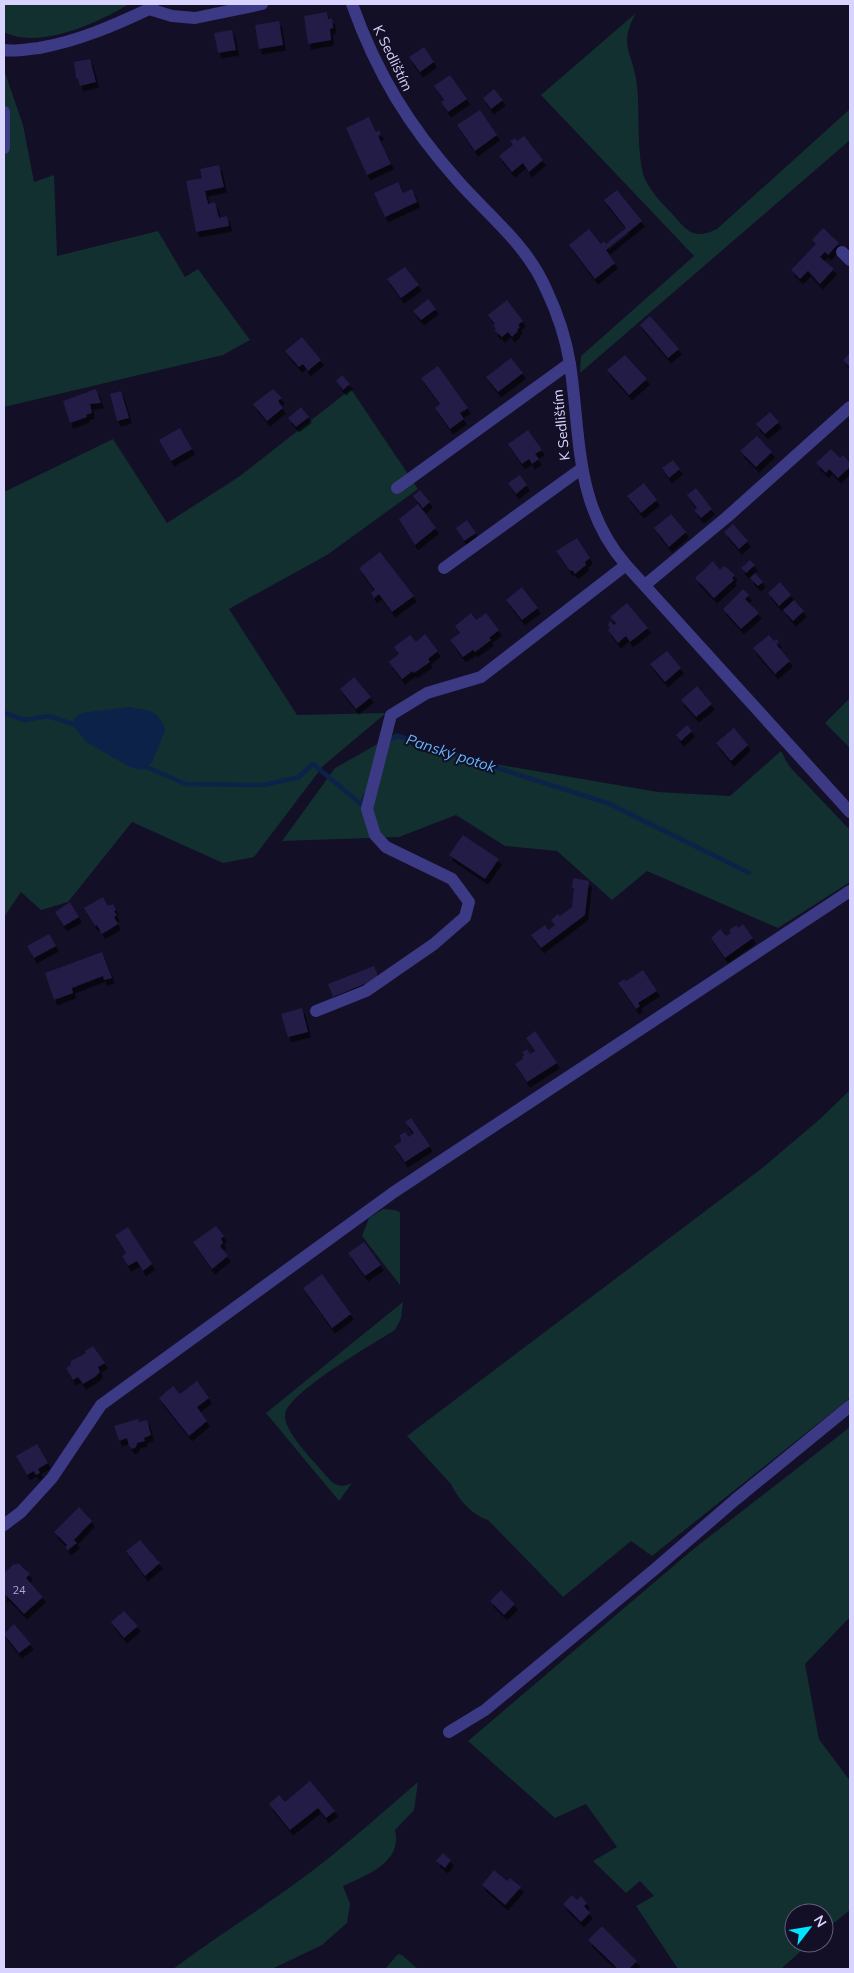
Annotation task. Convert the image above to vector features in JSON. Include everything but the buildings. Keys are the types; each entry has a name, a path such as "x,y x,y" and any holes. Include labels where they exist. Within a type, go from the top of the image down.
{"street":[{"path":"4,50 31,49 74,40 103,31 151,6 172,16 190,18 262,4"},
{"name":"K Sedlištím","path":"352,4 377,64 407,118 432,152 460,184 521,246 541,278 557,317 570,364 581,469 599,524 613,547 626,564 850,812"},
{"path":"4,112 4,148"},
{"path":"397,488 570,364"},
{"path":"645,585 728,517 850,407"},
{"path":"444,568 581,469"},
{"path":"316,1011 366,991 434,944 465,917 470,902 452,879 386,847 376,835 367,809 391,715 427,693 481,678 626,564"},
{"path":"4,1525 21,1512 52,1478 100,1405 394,1192 850,892"},
{"path":"449,1732 485,1710 850,1406"}],"green space":[{"path":"4,4 129,4 85,26 51,36 34,38 18,37 4,32"},
{"path":"636,13 630,25 627,42 637,86 643,172 646,181 656,196 689,231 704,234 717,229 850,109 850,140 580,373 581,356 694,256 541,95"},
{"path":"4,70 23,125 34,182 54,175 57,256 158,231 185,277 198,269 250,340 223,355 4,407"},
{"path":"351,389 418,489 327,555 229,609 297,715 386,713 323,766 254,857 223,863 132,822 68,902 41,910 21,892 4,917 4,492 113,439 167,523 240,476"},
{"path":"850,698 850,748 825,723"},
{"path":"397,733 419,751 658,792 730,796 781,751 789,766 850,830 850,882 778,928 647,871 612,900 557,851 505,846 456,815 399,837 282,841 335,768"},
{"path":"850,1090 850,1398 652,1556 631,1541 563,1597 488,1520 482,1518 466,1506 451,1484 407,1436 761,1169 820,1119"},
{"path":"383,1209 400,1212 400,1285 362,1236 369,1218"},
{"path":"403,1302 401,1318 395,1330 314,1383 299,1395 289,1407 285,1416 286,1423 296,1440 329,1479 339,1485 352,1483 339,1501 266,1413"},
{"path":"850,1427 850,1617 805,1664 819,1739 850,1781 850,1910 834,1923 834,1903 784,1903 784,1953 799,1953 781,1969 678,1969 636,1906 654,1896 640,1881 626,1893 593,1861 617,1847 586,1804 555,1818 468,1741 691,1551"},
{"path":"418,1782 414,1810 395,1830 396,1841 394,1851 381,1866 343,1886 350,1904 347,1923 322,1945 272,1969 173,1969 316,1868"},
{"path":"398,1954 402,1955 418,1969 385,1969"}],"water":[{"path":"129,707 150,711 157,715 164,725 165,731 152,762 147,768 140,770 130,767 86,742 76,729 73,720 81,713"}],"waterway":[{"name":"Panský potok","path":"4,713 25,720 48,716 79,726"},
{"name":"Panský potok","path":"388,743 389,740 398,736 610,804 749,873"},
{"name":"Panský potok","path":"144,766 186,784 264,785 299,777 313,764 361,804 365,796"}]}
